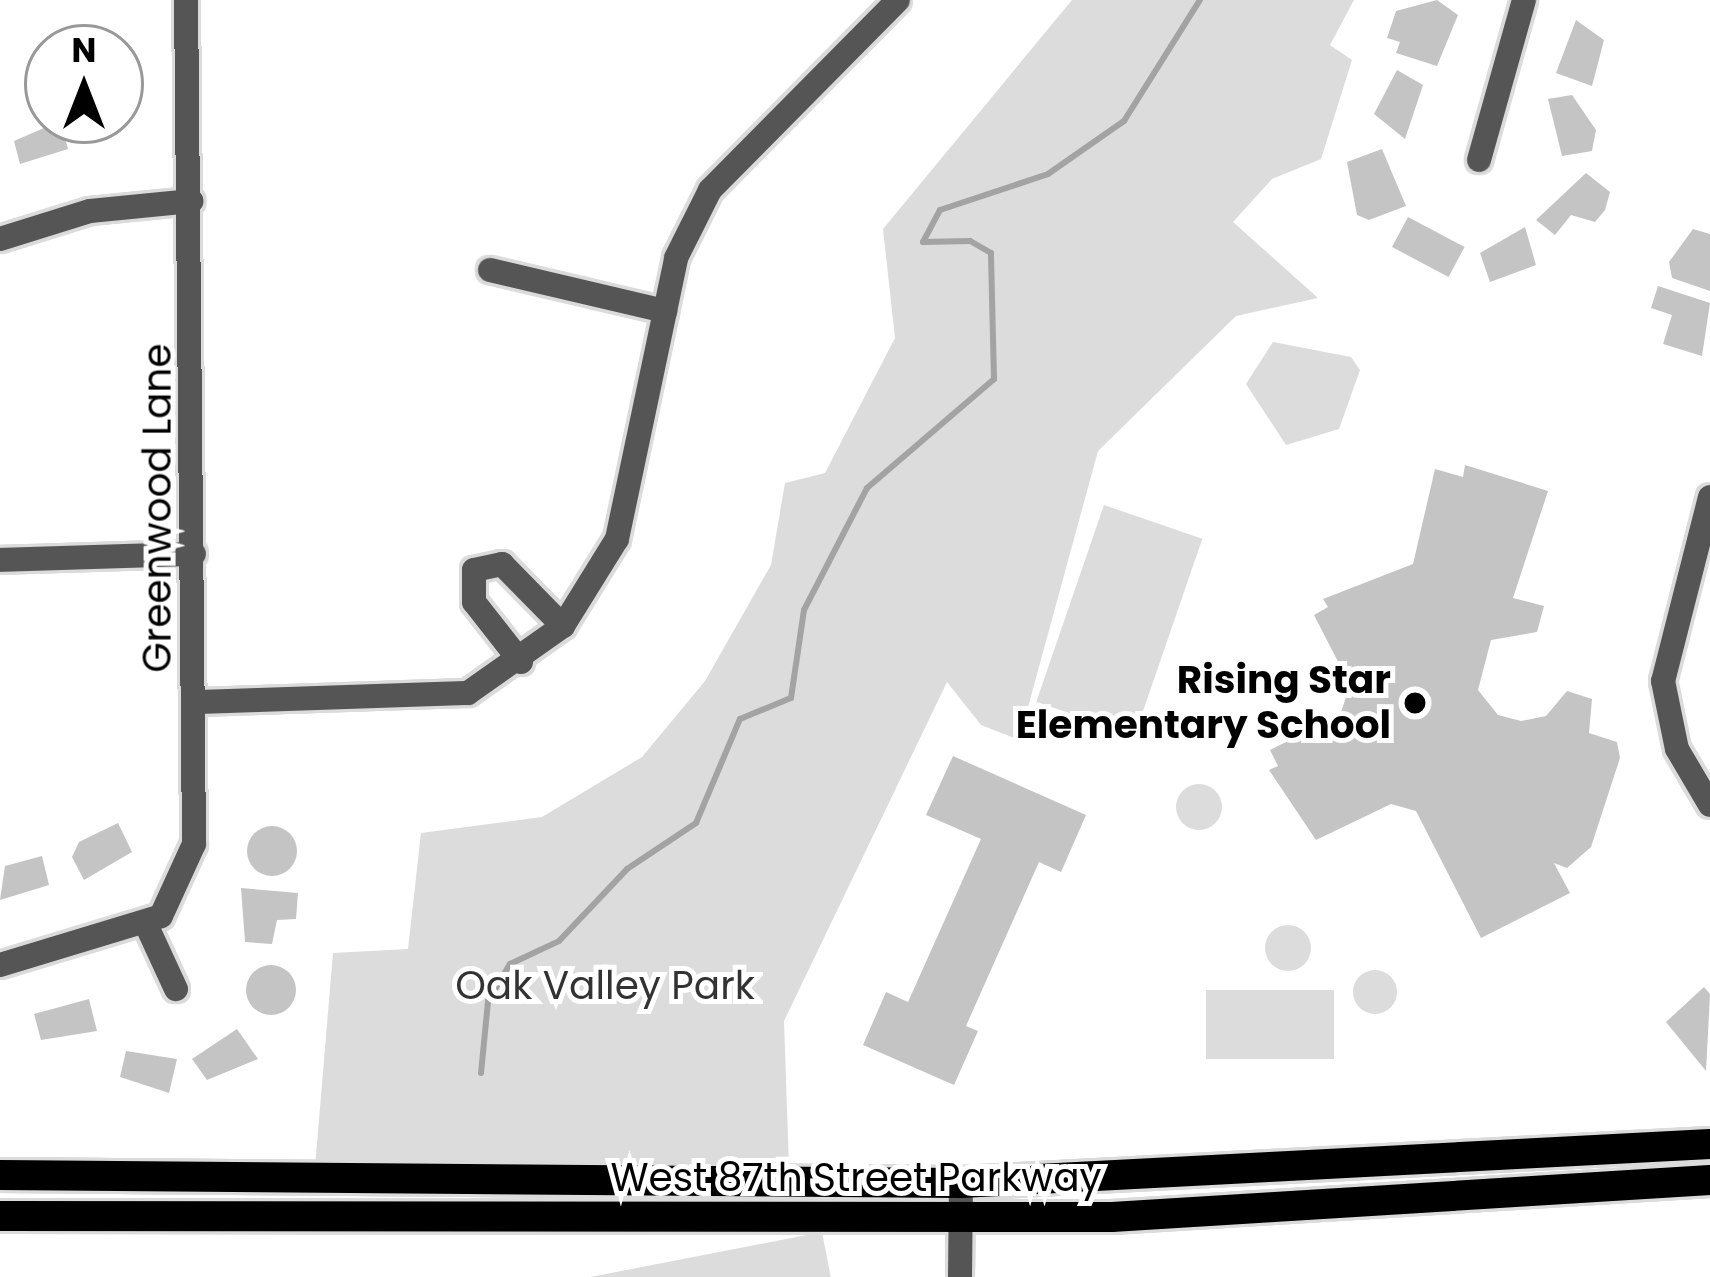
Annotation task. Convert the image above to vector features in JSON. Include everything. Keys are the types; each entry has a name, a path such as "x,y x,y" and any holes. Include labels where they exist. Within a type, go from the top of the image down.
{"main road":[{"name":"West 87th Street Parkway","path":"0,1175 961,1183 1710,1144"},
{"name":"West 87th Street Parkway","path":"0,1216 963,1219 1297,1211 1710,1180"}],"street":[{"name":"Greenwood Lane","path":"145,922 189,867 196,702 193,201 186,0"},
{"path":"196,702 394,704 467,693 521,662 563,626 626,513 676,258 723,174 898,0"},
{"path":"1479,160 1524,0"},
{"path":"0,239 90,211 193,201"},
{"path":"490,270 665,311"},
{"path":"1710,497 1664,681 1677,749 1710,806"},
{"path":"0,560 194,554"},
{"path":"521,662 474,602 474,570 502,564 563,626"},
{"path":"0,965 145,922 176,989"},
{"path":"960,1277 961,1183"}],"green space":[{"name":"Oak Valley Park","path":"1072,0 1354,0 1330,45 1352,60 1321,159 1272,179 1233,222 1318,298 1236,316 1098,451 1019,740 981,725 947,682 784,1021 789,1167 315,1167 333,953 408,949 421,833 542,817 642,757 705,681 771,565 785,483 825,473 895,338 883,229"},
{"path":"1273,342 1351,357 1360,370 1339,429 1286,445 1246,384"},
{"path":"1104,505 1202,539 1135,736 1036,702"},
{"path":"1199,784 1215,791 1222,807 1215,823 1199,830 1183,823 1176,807 1183,791"},
{"path":"1288,925 1304,932 1311,948 1304,964 1288,971 1272,964 1265,948 1272,932"},
{"path":"1375,970 1391,976 1397,992 1391,1008 1375,1014 1359,1008 1353,992 1359,976"},
{"path":"1206,990 1334,990 1334,1059 1206,1059"},
{"path":"822,1232 831,1277 590,1277"}],"building":[{"path":"1437,0 1458,15 1437,66 1396,53 1400,42 1387,38 1396,11"},
{"path":"1576,20 1604,40 1592,86 1556,73"},
{"path":"1397,70 1423,85 1405,139 1374,114"},
{"path":"1572,95 1596,130 1592,151 1562,156 1548,99"},
{"path":"24,137 24,144 67,144 68,149 20,164 14,141"},
{"path":"1382,149 1406,206 1369,220 1357,215 1347,162"},
{"path":"1586,173 1610,192 1605,210 1595,222 1571,215 1555,235 1536,220"},
{"path":"1408,217 1465,247 1449,277 1392,247"},
{"path":"1525,227 1536,265 1490,282 1480,253"},
{"path":"1693,229 1710,234 1710,291 1672,278 1669,262"},
{"path":"1658,286 1710,303 1702,356 1663,344 1672,315 1651,308"},
{"name":"Rising Star Elementary School","path":"1465,465 1548,491 1513,598 1544,606 1537,632 1491,640 1478,690 1498,715 1521,721 1546,716 1567,691 1592,699 1589,733 1617,742 1620,758 1591,847 1567,868 1554,863 1570,893 1481,938 1416,811 1391,804 1316,840 1269,770 1278,766 1270,750 1340,715 1350,685 1314,615 1328,607 1323,599 1413,564 1435,469 1463,477"},
{"path":"953,756 1086,815 1061,872 1039,862 966,1026 978,1031 954,1085 863,1045 886,992 908,1002 981,839 926,815"},
{"path":"118,823 132,852 84,880 72,857 79,842"},
{"path":"272,826 290,833 297,851 290,869 272,876 254,869 247,851 254,833"},
{"path":"42,856 49,885 0,900 5,866"},
{"path":"241,888 298,893 296,919 277,920 272,944 245,942"},
{"path":"271,965 289,972 296,990 289,1008 271,1015 253,1008 246,990 253,972"},
{"path":"1704,987 1710,994 1706,1071 1666,1022"},
{"path":"89,999 97,1031 41,1040 34,1014"},
{"path":"237,1029 258,1059 207,1080 192,1059"},
{"path":"126,1051 177,1059 169,1093 120,1077"}],"waterway":[{"path":"481,1073 488,1001 510,964 559,941 627,869 696,823 740,719 791,698 804,610 867,488 994,379 991,253 970,241 923,242 940,210 1048,174 1124,121 1200,0"}],"place":[{"name":"Rising Star Elementary School","path":"1415,703"}]}
